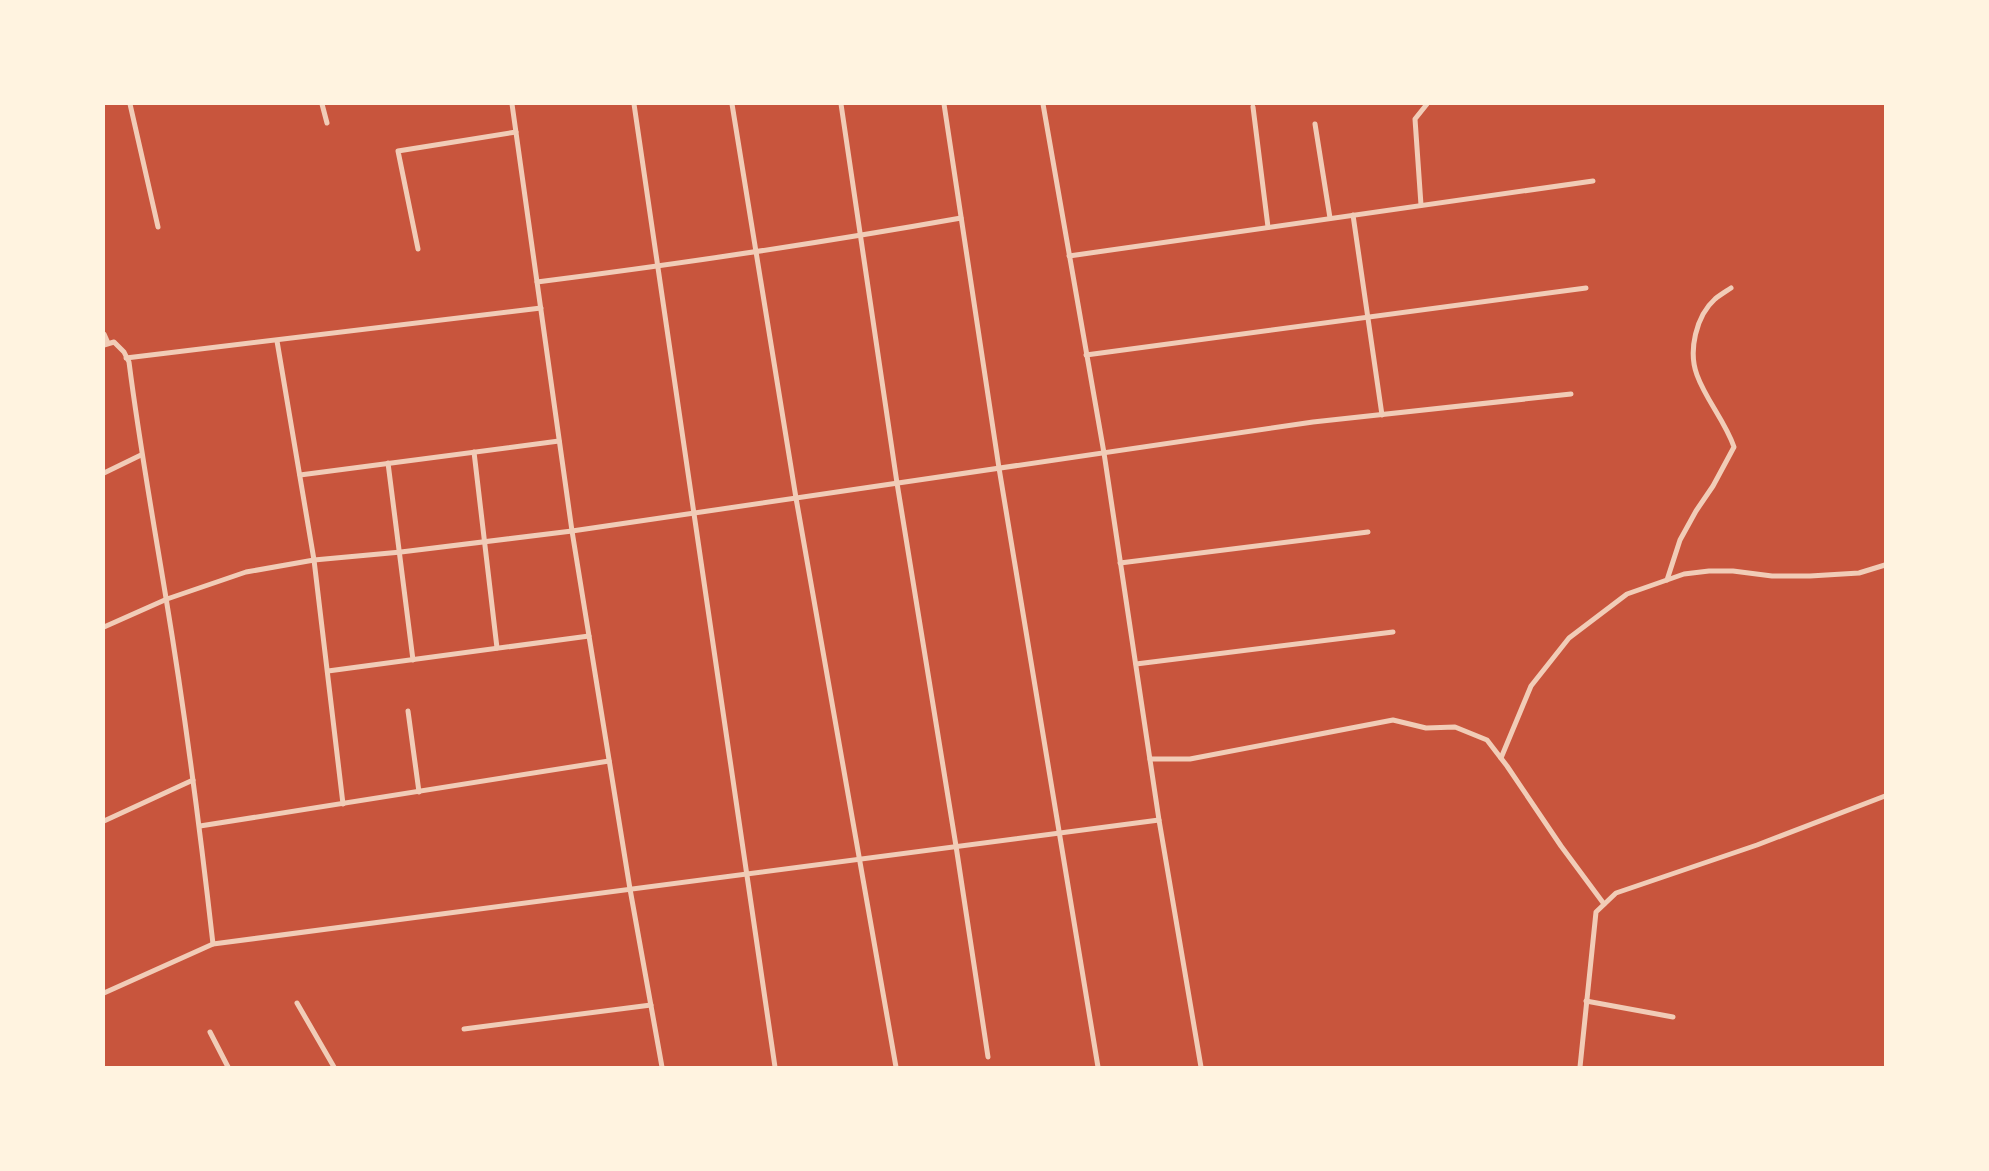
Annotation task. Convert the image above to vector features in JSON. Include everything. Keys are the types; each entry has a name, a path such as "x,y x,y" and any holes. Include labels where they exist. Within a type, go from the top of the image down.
{"street":[{"path":"130,104 158,227"},
{"path":"322,104 327,123"},
{"path":"512,104 572,531 630,889 662,1067"},
{"path":"634,104 746,874 776,1067"},
{"path":"732,104 796,498 896,1067"},
{"path":"841,104 897,483 988,1057"},
{"path":"944,104 999,468 1098,1067"},
{"path":"1043,104 1104,453 1159,820 1201,1067"},
{"path":"1421,205 1415,120 1427,104"},
{"path":"1253,107 1268,227"},
{"path":"1315,124 1330,218"},
{"path":"418,249 398,151 516,132"},
{"path":"1069,256 1593,181"},
{"path":"1353,215 1382,415"},
{"path":"537,282 658,267 860,236 961,218"},
{"path":"1086,355 1586,288"},
{"path":"1667,580 1680,540 1696,511 1714,486 1734,447 1697,375 1694,361 1695,336 1699,321 1714,300 1730,288"},
{"path":"126,358 541,308"},
{"path":"104,334 106,344 114,342 124,352 128,362 200,826 213,944"},
{"path":"277,341 314,560 343,804"},
{"path":"104,628 166,599 246,572 314,560 401,552 572,531 1313,422 1572,394"},
{"path":"300,475 559,441"},
{"path":"474,452 497,648"},
{"path":"104,473 141,455"},
{"path":"388,463 401,552 413,660"},
{"path":"1120,563 1368,532"},
{"path":"1500,758 1531,686 1569,638 1627,594 1684,574 1709,571 1733,571 1772,576 1859,573 1885,565"},
{"path":"1136,664 1394,632"},
{"path":"328,671 589,636"},
{"path":"408,711 419,792"},
{"path":"1150,759 1190,759 1393,720 1426,728 1455,727 1487,740 1604,904"},
{"path":"200,826 609,761"},
{"path":"104,821 193,780"},
{"path":"1580,1067 1596,912 1616,893 1758,845 1885,796"},
{"path":"104,993 213,944 1159,820"},
{"path":"1586,1001 1673,1017"},
{"path":"297,1003 334,1067"},
{"path":"464,1029 651,1005"},
{"path":"210,1032 228,1067"}]}
